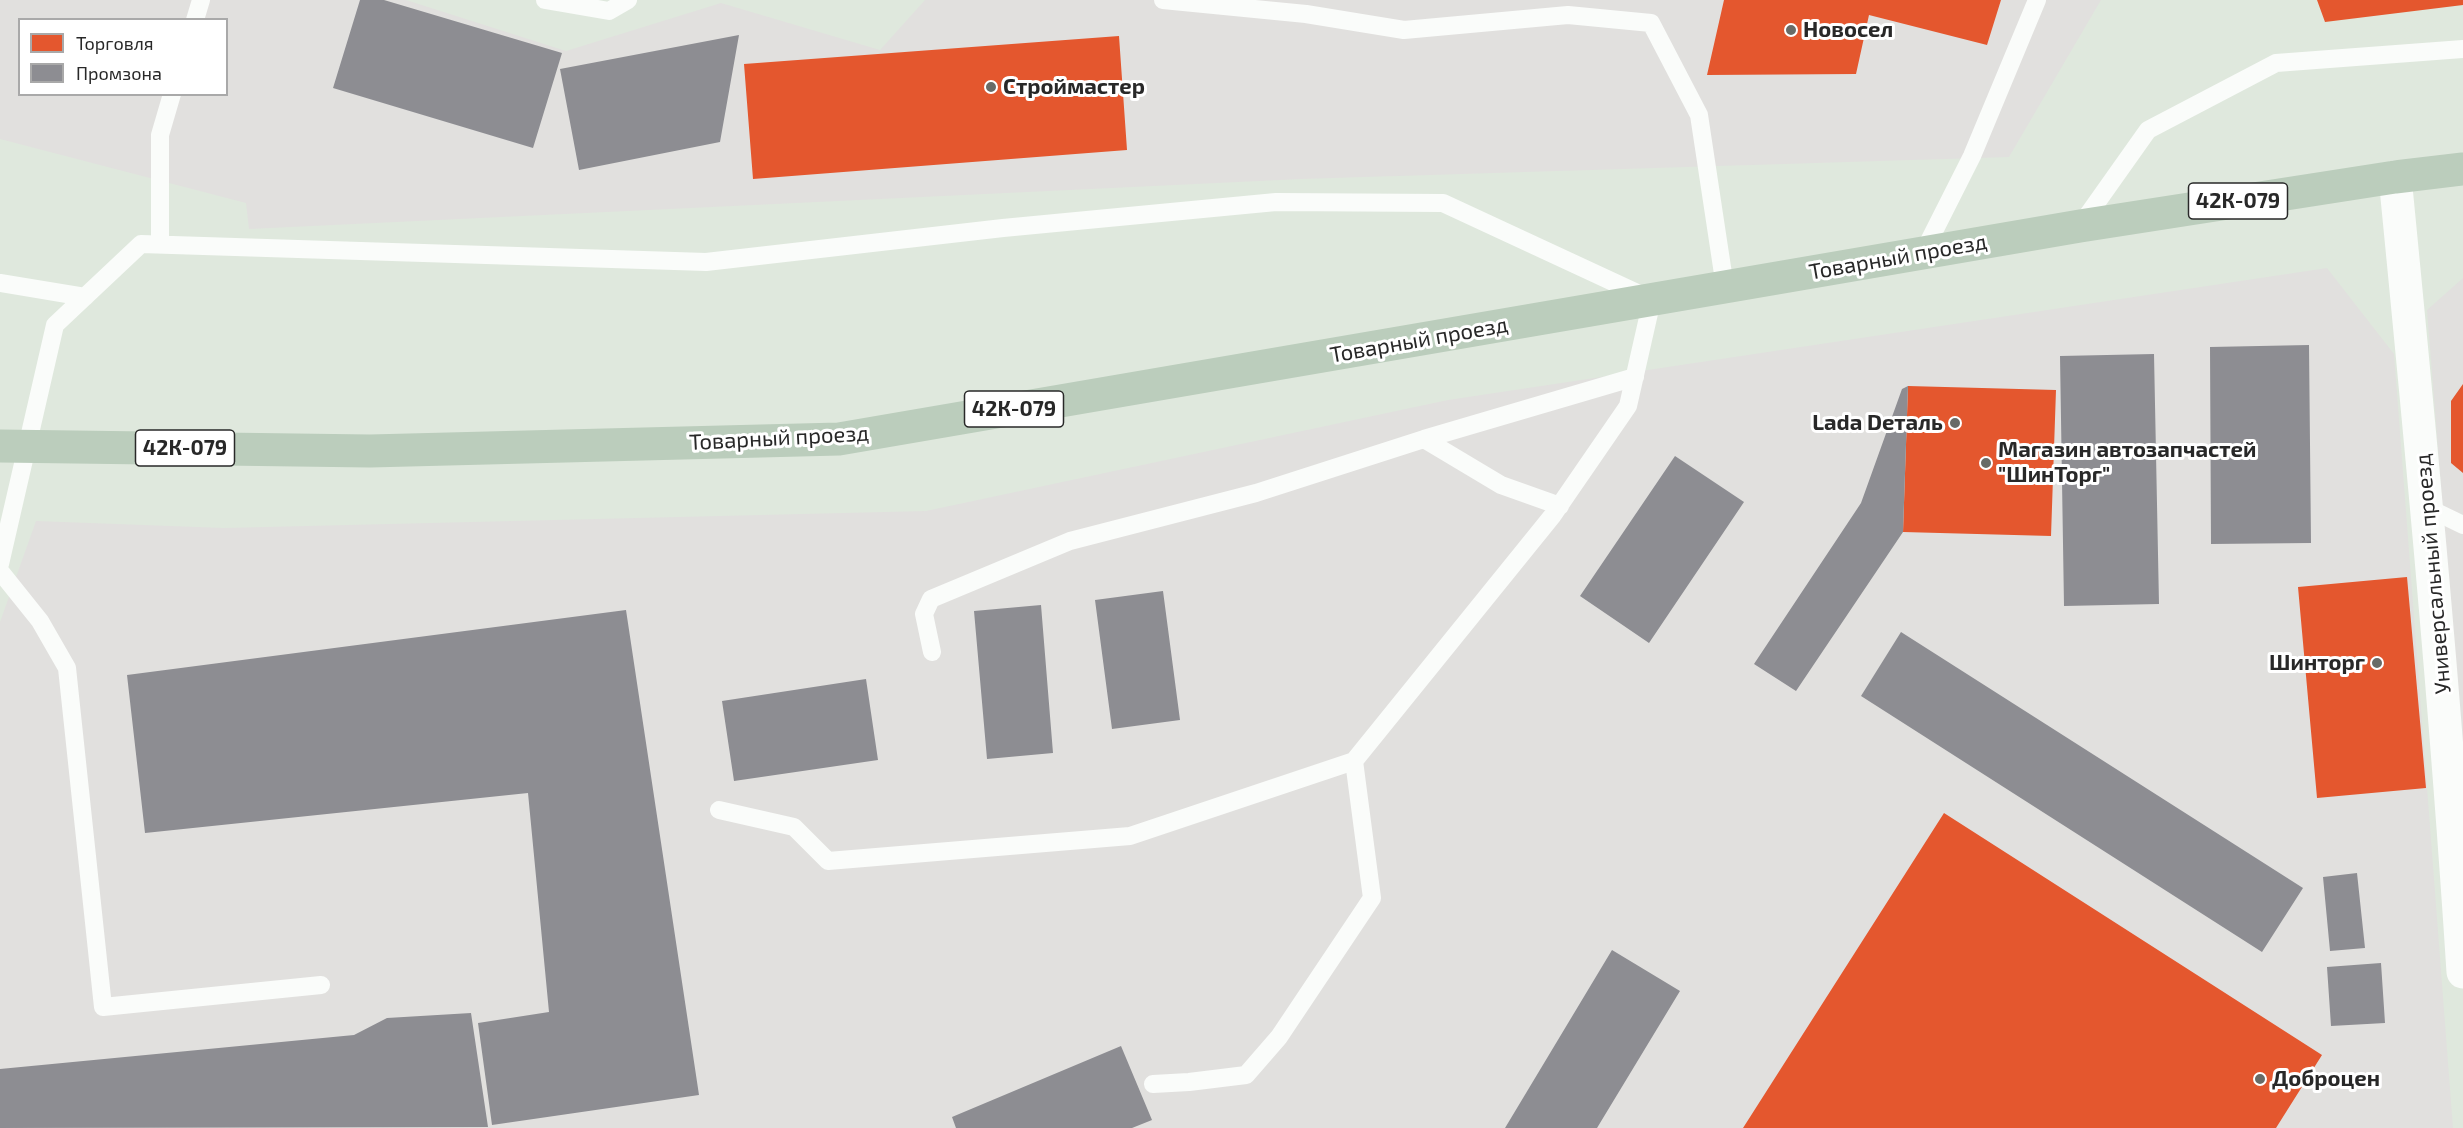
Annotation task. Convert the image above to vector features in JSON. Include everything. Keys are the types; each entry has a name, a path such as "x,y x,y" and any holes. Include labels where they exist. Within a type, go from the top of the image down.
{"main road":[{"name":"Товарный проезд","path":"0,446 370,451 839,439 2080,226 2395,177 2463,169"}],"street":[{"name":"Универсальный проезд","path":"2395,177 2458,821 2463,972"}],"lane":[{"path":"196,18 201,0"},
{"path":"545,0 609,11 628,0"},
{"path":"1162,0 1306,14 1404,30 1568,15 1651,22 1700,116 1725,287"},
{"path":"1923,253 1972,156 2037,0"},
{"path":"2080,226 2148,130 2276,63 2463,49"},
{"path":"160,244 160,135 171,96"},
{"path":"0,564 55,325 141,244 706,262 1003,228 1276,202 1443,203 1652,300 1628,406 1560,506 1354,761 1130,836 828,861 794,827 719,810"},
{"path":"0,283 85,297"},
{"path":"932,652 924,614 931,599 1070,541 1256,494 1424,439 1635,377"},
{"path":"1424,439 1501,485 1560,506"},
{"path":"2428,508 2463,525"},
{"path":"0,571 40,621 67,668 103,1007 321,985"},
{"path":"1153,1084 1246,1075 1279,1036 1372,898 1354,761"}],"shaded area":[{"path":"0,0 406,0 566,51 721,3 880,50 925,0 2101,0 2009,157 1301,179 249,229 246,203 0,139"},
{"path":"2327,268 2394,354 2453,1128 0,1128 0,622 36,521 224,528 926,511 1448,400"},
{"path":"2463,278 2463,765 2427,310"}],"building: Торговля":[{"name":"Новосел","path":"1724,0 2001,0 1987,45 1869,15 1856,74 1707,75"},
{"path":"2317,0 2463,0 2463,5 2325,22"},
{"path":"1119,36 1127,150 753,179 744,64"},
{"path":"2463,384 2463,473 2451,463 2451,401"},
{"path":"1908,386 2056,390 2051,536 1903,532"},
{"path":"2407,577 2426,788 2317,798 2298,587"},
{"path":"1944,813 2322,1055 2276,1128 1743,1128"}],"building: Промзона":[{"path":"360,0 384,0 562,53 533,148 333,88"},
{"path":"739,35 720,142 579,170 560,69"},
{"path":"2309,345 2311,543 2211,544 2210,347"},
{"path":"2154,354 2159,604 2064,606 2060,356"},
{"path":"1908,386 1903,532 1796,691 1754,664 1861,503 1902,389"},
{"path":"1675,456 1744,502 1649,643 1580,596"},
{"path":"1163,591 1180,720 1112,729 1095,600"},
{"path":"1041,605 1053,753 987,759 974,611"},
{"path":"626,610 699,1095 492,1125 478,1023 549,1012 528,793 145,833 127,675"},
{"path":"1901,632 2303,888 2262,952 1861,696"},
{"path":"866,679 878,760 734,781 722,701"},
{"path":"2357,873 2365,948 2330,951 2323,877"},
{"path":"1612,950 1680,991 1597,1128 1505,1128"},
{"path":"2381,963 2385,1023 2331,1026 2327,967"},
{"path":"471,1013 488,1127 0,1128 0,1069 354,1035 387,1018"},
{"path":"1121,1046 1152,1120 1132,1128 956,1128 952,1117"}],"place":[{"name":"Новосел","path":"1791,30"},
{"name":"Строймастер","path":"991,87"},
{"name":"Lada Dеталь","path":"1955,423"},
{"name":"Магазин автозапчастей \"ШинТорг\"","path":"1986,463"},
{"name":"Шинторг","path":"2377,663"},
{"name":"Доброцен","path":"2260,1079"}]}
